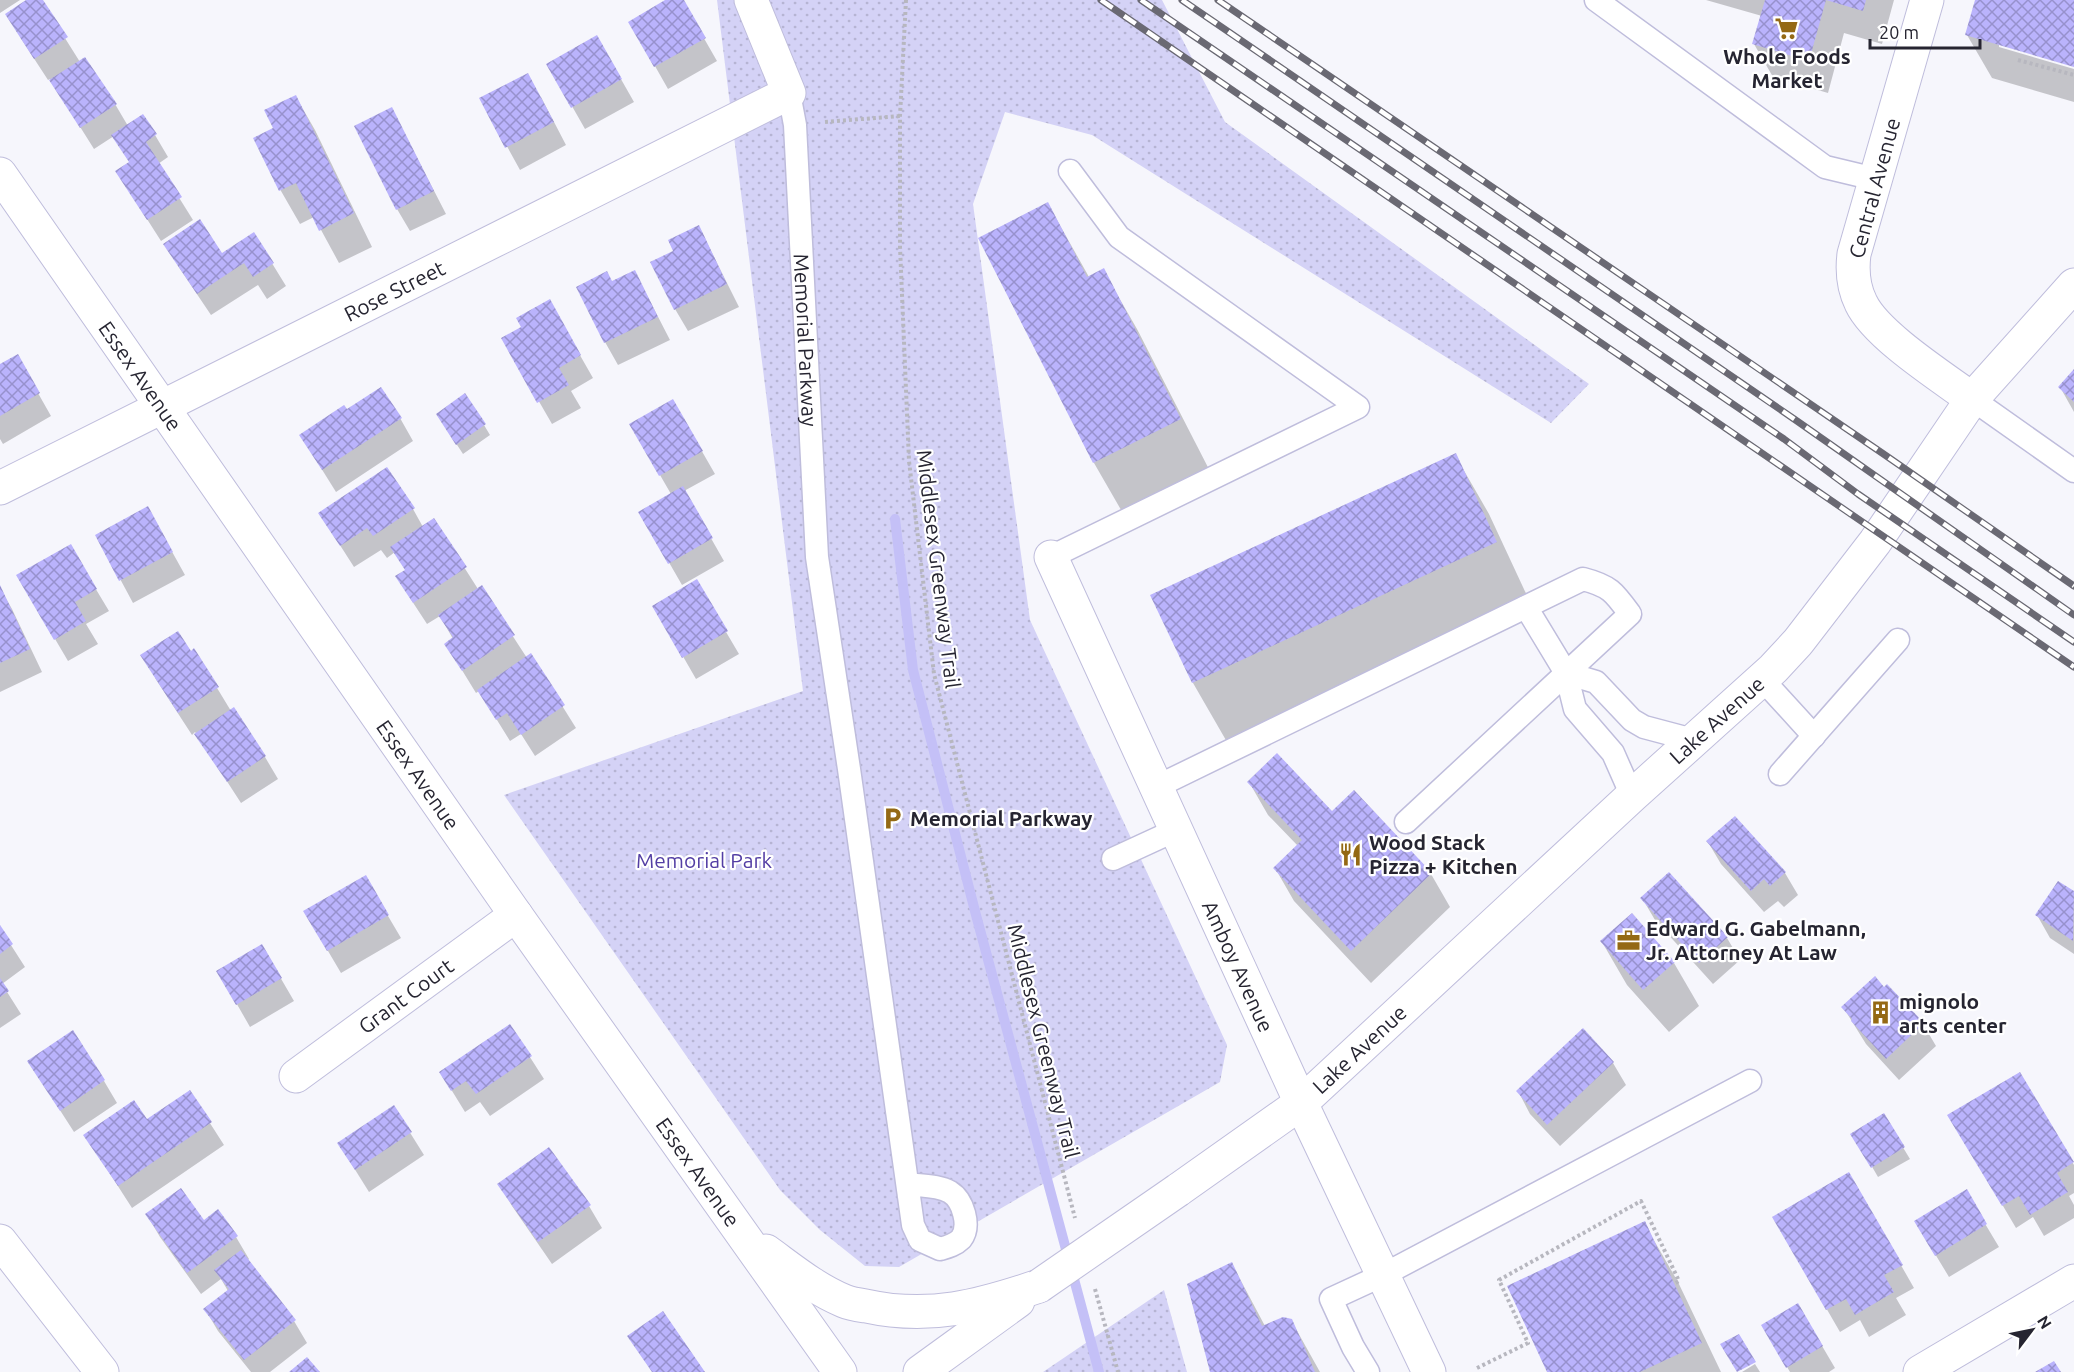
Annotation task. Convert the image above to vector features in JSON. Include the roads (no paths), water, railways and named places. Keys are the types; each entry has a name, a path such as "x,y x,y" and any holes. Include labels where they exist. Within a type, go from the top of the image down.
{"street":[{"name":"Memorial Parkway","path":"751,0 789,93"},
{"name":"Central Avenue","path":"1927,0 1854,254 1852,271 1861,303 1871,319 1886,334 1972,399"},
{"name":"Rose Street","path":"0,488 789,93"},
{"name":"Essex Avenue","path":"0,174 516,915 840,1372"},
{"name":"Lake Avenue","path":"1039,1286 1301,1103 1632,796 1762,679 1798,642 1875,542 1972,399 2074,285"},
{"name":"Amboy Avenue","path":"1051,557 1301,1103 1429,1372"},
{"name":"Grant Court","path":"296,1076 516,915"},
{"path":"743,1234 809,1282 845,1302 884,1311 934,1313 992,1302 1039,1286"},
{"path":"0,1241 11,1276 102,1372"},
{"path":"1920,1372 2074,1281"},
{"path":"920,1372 1039,1286"}],"lane":[{"path":"1596,0 1825,167 1875,179"},
{"name":"Memorial Parkway","path":"789,93 796,147 817,557 908,1184"},
{"path":"1051,557 1358,407 1119,237 1070,171"},
{"path":"1972,399 2074,471"},
{"path":"1156,787 1583,579 1602,584 1614,591 1630,614 1406,822"},
{"path":"1526,607 1566,673 1575,709 1613,753 1632,796"},
{"path":"1780,774 1898,640"},
{"path":"1566,673 1596,682 1632,720 1644,726 1694,740"},
{"path":"1762,679 1814,736"},
{"path":"1113,859 1176,830"},
{"path":"1368,1372 1353,1347 1331,1299 1383,1275 1750,1081"}],"waterway":[{"path":"895,519 913,670 976,915 1099,1372"}],"railway":[{"path":"1101,0 2074,667"},
{"path":"1141,0 1784,439 1858,494 2074,642"},
{"path":"1182,0 1797,421 2074,615"},
{"path":"1218,0 2074,586"}],"place":[{"name":"Whole Foods Market","path":"1787,28"},
{"name":"Memorial Parkway","path":"892,818"},
{"name":"Wood Stack Pizza + Kitchen","path":"1351,854"},
{"name":"Edward G. Gabelmann, Jr. Attorney At Law","path":"1628,940"},
{"name":"mignolo arts center","path":"1881,1013"}],"park label":[{"name":"Memorial Park","path":"704,860"}]}
